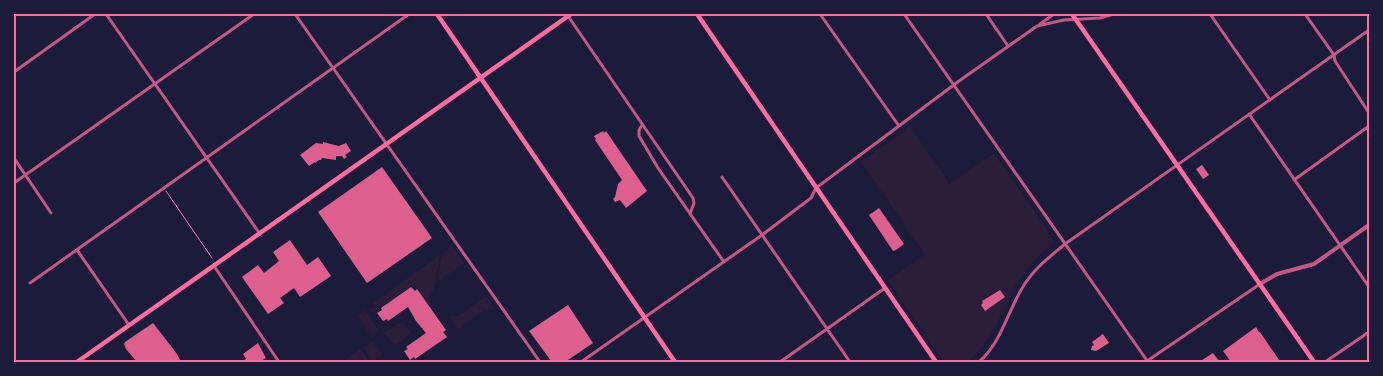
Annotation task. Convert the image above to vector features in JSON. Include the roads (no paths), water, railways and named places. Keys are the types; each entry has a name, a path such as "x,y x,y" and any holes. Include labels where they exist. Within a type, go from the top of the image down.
{"main road":[{"path":"437,14 675,362"},
{"path":"697,14 936,362"},
{"path":"1072,14 1314,362"},
{"path":"78,362 569,15"}],"street":[{"path":"14,72 95,14"},
{"path":"106,14 260,234"},
{"path":"14,183 254,14"},
{"path":"295,14 540,362"},
{"path":"30,283 410,14"},
{"path":"820,14 899,126"},
{"path":"904,14 1147,362 1260,284 1277,274 1314,264 1369,225"},
{"path":"986,14 1008,46"},
{"path":"581,362 762,235 811,198 816,188 1054,14"},
{"path":"1037,26 1050,22 1100,18 1114,14"},
{"path":"1210,14 1270,100"},
{"path":"1305,14 1334,55 1334,61 1369,113"},
{"path":"569,15 693,198 694,203 690,214"},
{"path":"979,362 988,355 1025,283 1040,264 1369,30"},
{"path":"1249,114 1369,287"},
{"path":"642,125 639,130 639,136 724,262"},
{"path":"1294,180 1369,126"},
{"path":"14,158 51,214"},
{"path":"722,177 850,362"},
{"path":"77,250 129,326"},
{"path":"214,266 279,362"},
{"path":"780,362 886,288"},
{"path":"1325,362 1369,332"}]}
